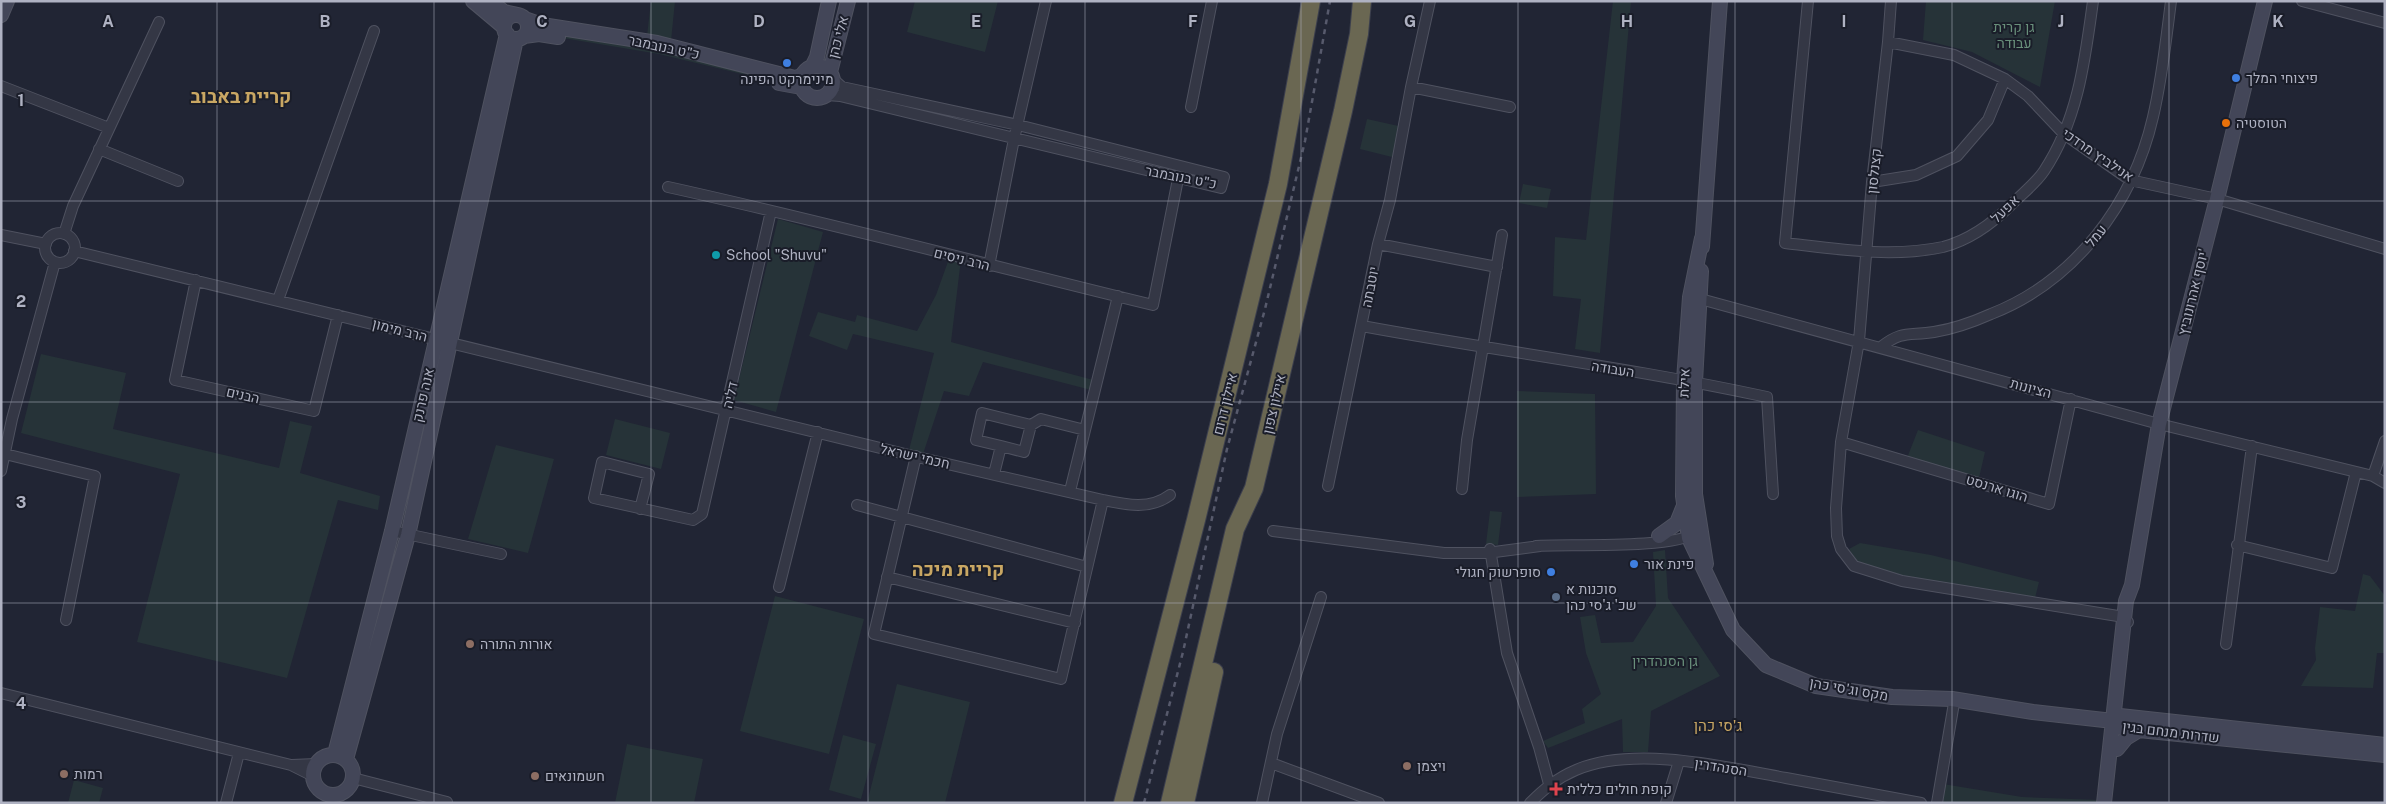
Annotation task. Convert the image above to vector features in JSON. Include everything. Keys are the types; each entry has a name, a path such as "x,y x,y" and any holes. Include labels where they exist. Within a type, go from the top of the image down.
{"highway":[{"name":"איילון דרום","path":"1124,803 1278,184 1311,1"},
{"name":"איילון צפון","path":"1170,803 1235,529 1254,488 1343,111 1359,34 1362,1"},
{"path":"1185,803 1254,488"},
{"path":"1114,803 1175,603"}],"street":[{"path":"1,15 7,1"},
{"path":"472,1 513,34"},
{"name":"כ\"ט בנובמבר","path":"490,1 504,12 542,25 657,43 795,78 801,82"},
{"name":"אלי כהן","path":"812,67 817,57 829,1"},
{"name":"אלי כהן","path":"831,75 848,1"},
{"path":"989,266 1014,139 1046,1"},
{"path":"1191,107 1212,1"},
{"name":"יוטבתה","path":"1328,486 1378,244 1390,200 1411,87 1430,1"},
{"name":"אילת","path":"1692,532 1684,508 1689,381 1720,1"},
{"name":"אפעל","path":"1808,1 1784,243 1868,252 1903,252 1944,246 1986,228 2044,172 2064,134 2075,105 2085,60 2093,1"},
{"name":"קצנלסון","path":"1859,341 1868,252 1872,182 1891,1"},
{"name":"עמל","path":"1881,347 1898,334 1939,331 1993,314 2030,295 2062,273 2092,243 2113,214 2130,180 2153,118 2171,1"},
{"name":"יוסף אהרונוביץ'","path":"2104,803 2117,722 2127,621 2126,601 2132,586 2159,424 2217,199 2265,1"},
{"path":"2302,1 2385,24"},
{"path":"521,17 528,27 513,34 508,18 521,17"},
{"path":"64,234 73,206 159,22"},
{"path":"278,300 374,31"},
{"name":"כ\"ט בנובמבר","path":"513,34 540,34 660,54 801,82"},
{"name":"אנה פרנק","path":"340,757 436,339 513,34"},
{"name":"אנה פרנק","path":"340,757 408,535 450,342 513,34"},
{"name":"אנילביץ מרדכי","path":"1888,42 1954,55 2005,79 2028,96 2064,134 2130,180 2217,199 2385,249"},
{"path":"819,66 831,75 831,90 827,95 820,98 811,98 806,95 801,82 812,67 819,66"},
{"name":"כ\"ט בנובמבר","path":"827,95 840,96 1221,188 1224,177 1018,125 842,87 831,75"},
{"path":"1872,182 1916,174 1957,156 1988,120 2005,79"},
{"path":"1,86 109,128"},
{"path":"1411,87 1510,107"},
{"path":"99,149 178,181"},
{"name":"הרב ניסים","path":"668,187 1153,305 1178,179"},
{"name":"דליה","path":"640,509 649,474 602,462 594,498 640,509 693,520 702,514 771,211"},
{"path":"64,234 74,242 74,251 69,259 55,262 48,256 46,244 51,236 64,234"},
{"path":"4,235 46,244"},
{"path":"1462,489 1467,440 1502,235"},
{"path":"1378,244 1497,267"},
{"name":"הרב מימון","path":"74,251 726,409"},
{"path":"1,471 14,410 55,262"},
{"name":"הבנים","path":"196,280 175,380 314,411 338,315"},
{"path":"1070,491 1118,296"},
{"name":"הציונות","path":"1695,297 2159,424 2373,476 2385,483"},
{"name":"העבודה","path":"1362,326 1484,349 1689,381 1767,397 1772,494"},
{"path":"1859,341 1841,442 1836,508 1837,536 1841,548 1854,566 1902,581 2127,621"},
{"name":"אילת","path":"1689,381 1695,494 1692,532"},
{"name":"הוגו ארנסט","path":"1841,442 2049,504 2071,399"},
{"name":"חכמי ישראל","path":"726,409 1103,500 1124,504 1147,505 1160,503 1170,495"},
{"path":"1031,425 982,413 976,440 1024,452 1031,425 1040,419 1085,430"},
{"path":"779,587 818,432"},
{"path":"2373,476 2385,441"},
{"path":"994,474 1000,446"},
{"path":"2226,644 2237,545 2252,446"},
{"path":"5,454 95,476 66,620"},
{"path":"916,456 874,634 1061,679 1103,500"},
{"path":"2237,545 2332,568 2356,472"},
{"path":"857,505 1087,567"},
{"path":"1659,536 1677,523 1684,508"},
{"path":"392,531 501,554"},
{"path":"1273,531 1444,553 1540,546 1659,542 1692,532"},
{"path":"1627,543 1659,536 1692,532"},
{"name":"מקס וג'סי כהן","path":"1692,532 1712,590 1732,630 1766,665 1816,686 1892,697 1926,697 2117,722"},
{"path":"1487,551 1508,653 1539,747 1549,784"},
{"path":"887,577 1075,623"},
{"path":"1262,803 1277,734 1320,597"},
{"path":"1,693 315,770"},
{"path":"1937,803 1953,701"},
{"name":"יוסף אהרונוביץ'","path":"2111,803 2117,722"},
{"name":"שדרות מנחם בגין","path":"2117,722 2139,730 2385,756"},
{"name":"שדרות מנחם בגין","path":"2117,722 2385,745"},
{"path":"2116,749 2126,738 2139,730"},
{"path":"226,803 239,752"},
{"path":"340,757 353,770 353,778 350,786 330,798 319,788 315,770 321,758 340,757"},
{"name":"הסנהדרין","path":"1530,803 1549,784 1577,769 1606,762 1636,759 1679,761 1720,766 1921,803"},
{"path":"1666,803 1679,761"},
{"path":"1270,763 1379,803"},
{"path":"353,778 447,802"}],"green space":[{"path":"651,1 675,1 671,41 647,36"},
{"path":"915,1 998,1 985,52 907,32"},
{"path":"1613,1 1631,1 1600,353 1575,349 1581,299 1553,296 1555,237 1586,240"},
{"name":"גן קרית עבודה","path":"1926,1 2055,1 2040,87 1972,52 1923,40"},
{"path":"542,25 795,78 792,86 659,54 539,34"},
{"path":"1367,119 1403,127 1396,158 1360,149"},
{"path":"1523,184 1551,189 1547,208 1519,203"},
{"path":"778,219 823,232 776,412 734,400"},
{"path":"950,256 961,259 951,342 1097,381 1095,391 983,362 969,396 944,391 923,454 909,450 934,353 853,334 847,350 809,336 818,312 855,322 857,315 917,331 936,295"},
{"path":"41,354 126,373 113,429 279,468 290,421 312,426 300,473 380,496 378,510 338,500 287,678 137,642 180,474 21,433"},
{"path":"1517,391 1595,394 1596,494 1517,497"},
{"path":"615,419 670,433 661,469 606,455"},
{"path":"1918,430 1985,452 1979,478 1907,458"},
{"path":"496,445 554,459 528,553 468,539"},
{"path":"1490,511 1502,512 1498,545 1486,544"},
{"path":"1860,543 1931,555 2039,582 2035,598 1903,576 1857,563 1849,549"},
{"name":"גן הסנהדרין","path":"1665,550 1668,598 1720,676 1651,711 1648,752 1623,752 1622,719 1548,748 1543,741 1585,723 1582,709 1601,694 1586,653 1580,617 1595,615 1601,643 1633,642 1656,606 1653,552"},
{"path":"2363,574 2370,576 2385,596 2385,653 2377,653 2373,688 2301,686 2316,660 2315,648 2320,607 2355,611"},
{"path":"775,596 864,619 829,754 740,731"},
{"path":"897,684 970,702 945,803 867,803"},
{"path":"843,735 876,744 861,799 829,790"},
{"path":"627,744 703,759 694,803 615,803"},
{"path":"74,780 103,788 99,803 68,803"},
{"path":"1943,784 2022,797 2099,800 2099,803 1941,803"}],"railway":[{"path":"1144,803 1183,652 1227,449 1265,309 1305,141 1330,1"}],"place":[{"name":"מינימרקט הפינה","path":"787,63"},
{"name":"פיצוחי המלך","path":"2236,78"},
{"name":"הטוסטיה","path":"2226,123"},
{"name":"School \"Shuvu\"","path":"716,255"},
{"name":"פינת אור","path":"1634,564"},
{"name":"סופרשוק חגולי","path":"1551,572"},
{"name":"סוכנות א שכ' ג'סי כהן","path":"1556,597"},
{"name":"אורות התורה","path":"470,644"},
{"name":"ויצמן","path":"1407,766"},
{"name":"רמות","path":"64,774"},
{"name":"חשמונאים","path":"535,776"},
{"name":"קופת חולים כללית","path":"1556,789"}],"district":[{"name":"קריית באבוב","path":"241,96"},
{"name":"קריית מיכה","path":"958,569"},
{"name":"ג'סי כהן","path":"1718,725"}]}
